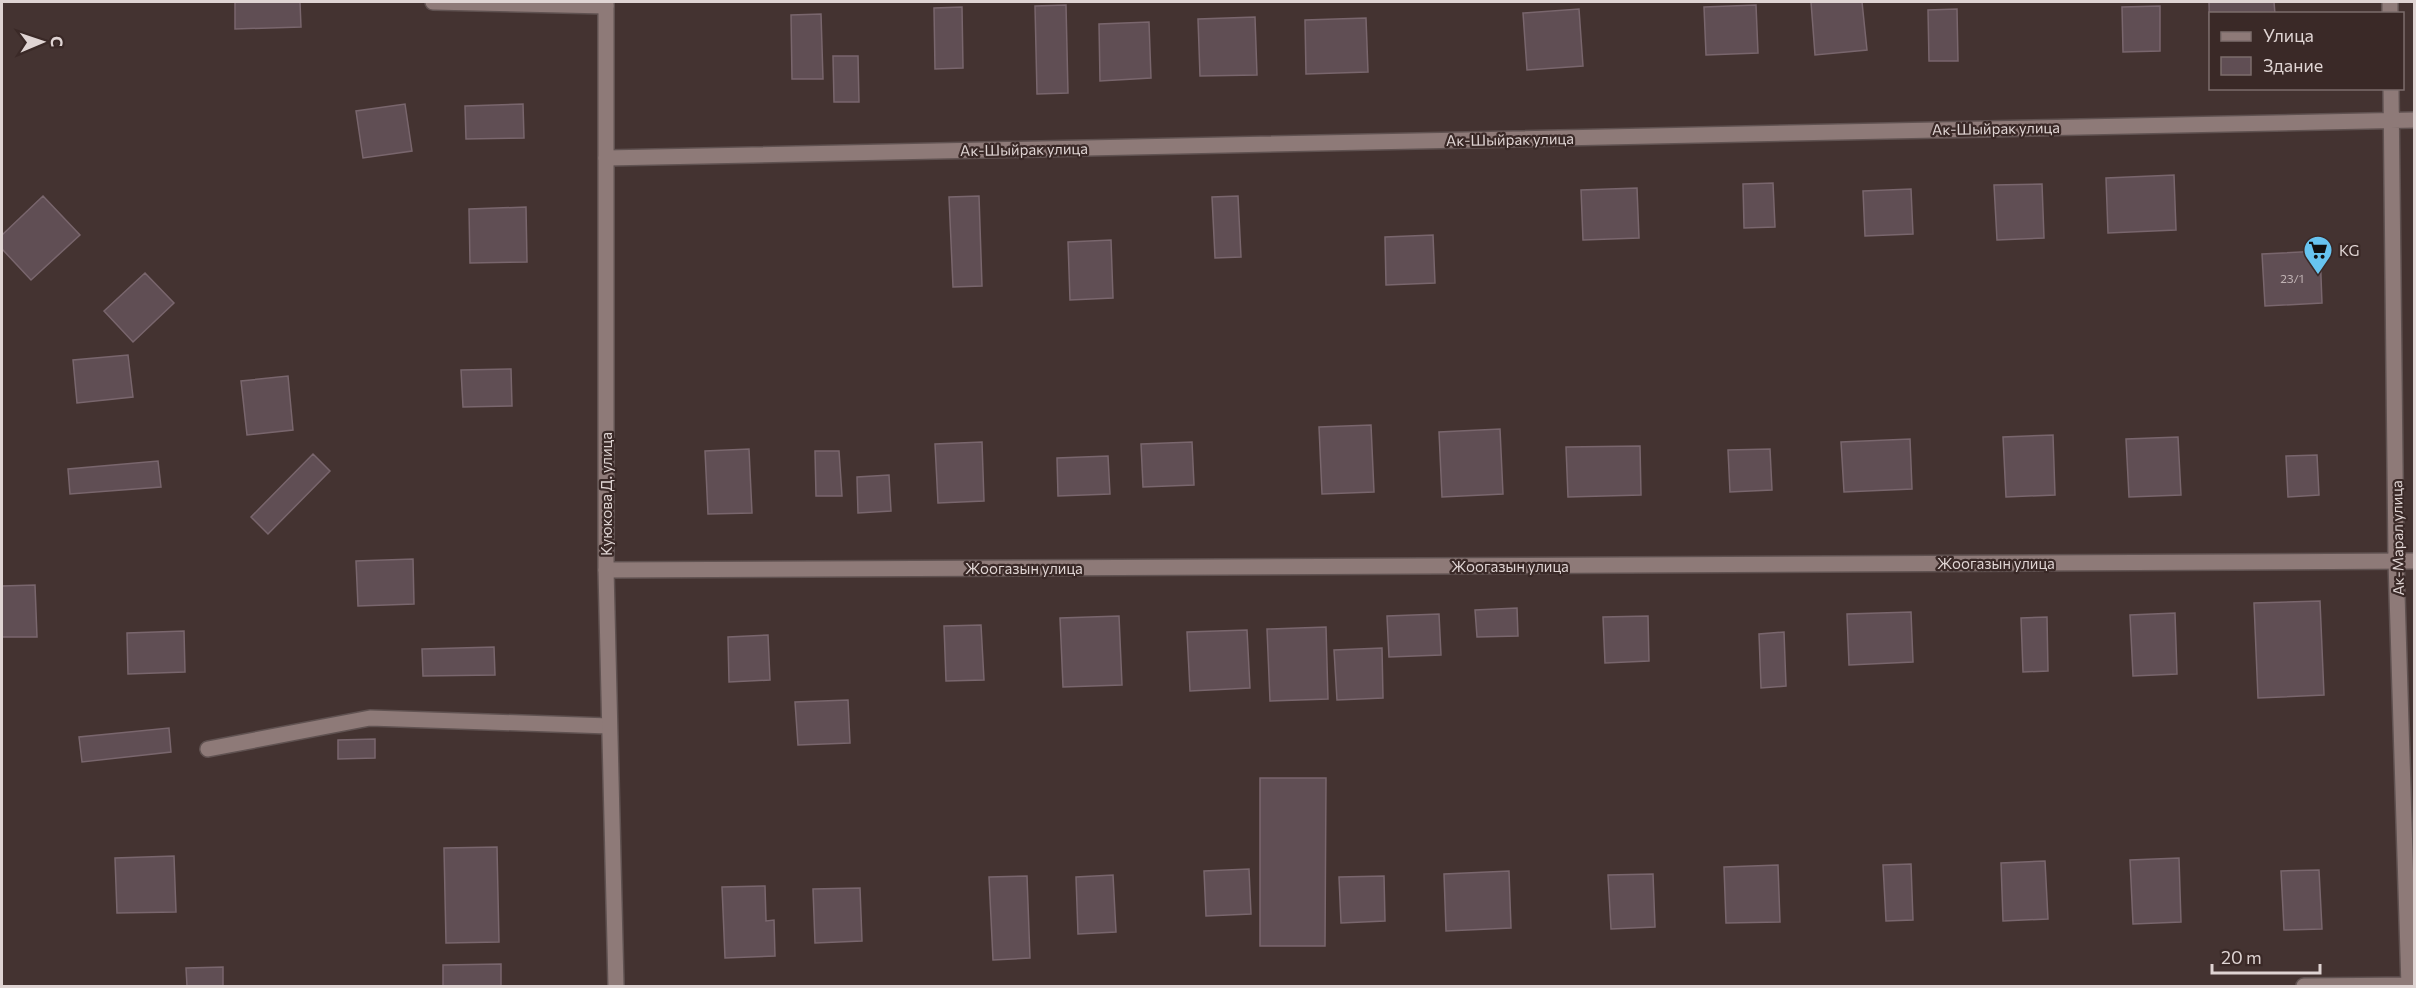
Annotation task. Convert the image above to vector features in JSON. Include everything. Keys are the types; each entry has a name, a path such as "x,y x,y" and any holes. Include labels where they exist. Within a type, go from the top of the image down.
{"street":[{"path":"433,2 606,4"},
{"name":"Куюкова Д. улица","path":"606,4 606,570 616,987"},
{"name":"Ак-Марал улица","path":"2391,90 2397,561 2411,985"},
{"name":"Ак-Шыйрак улица","path":"606,158 2415,120"},
{"name":"Жоогазын улица","path":"606,570 2415,561"},
{"path":"208,749 370,718 609,726"},
{"path":"2304,987 2411,985"}],"building":[{"path":"235,2 300,2 301,27 235,29"},
{"path":"1811,2 1862,2 1867,50 1815,55"},
{"path":"2209,2 2274,2 2275,12 2209,12"},
{"path":"1066,5 1068,93 1037,94 1035,6"},
{"path":"1756,5 1758,53 1706,55 1704,7"},
{"path":"2160,6 2160,51 2123,52 2122,7"},
{"path":"962,7 963,68 935,69 934,8"},
{"path":"1579,9 1583,66 1527,70 1523,13"},
{"path":"1957,9 1958,61 1929,61 1928,10"},
{"path":"821,14 823,79 792,79 791,15"},
{"path":"1255,17 1257,75 1200,76 1198,19"},
{"path":"1366,18 1368,72 1306,74 1305,20"},
{"path":"1149,22 1151,78 1100,81 1099,24"},
{"path":"833,56 858,56 859,102 834,102"},
{"path":"405,104 412,151 363,158 356,111"},
{"path":"523,104 524,138 466,139 465,106"},
{"path":"2174,175 2176,230 2108,233 2106,178"},
{"path":"1773,183 1775,227 1744,228 1743,184"},
{"path":"2042,184 2044,238 1997,240 1994,185"},
{"path":"1637,188 1639,238 1583,240 1581,190"},
{"path":"1911,189 1913,234 1865,236 1863,191"},
{"path":"43,196 80,235 31,280 2,249 2,235"},
{"path":"979,196 982,286 953,287 949,197"},
{"path":"1238,196 1241,257 1215,258 1212,197"},
{"path":"526,207 527,262 470,263 469,209"},
{"path":"1433,235 1435,283 1386,285 1385,237"},
{"path":"1111,240 1113,298 1070,300 1068,242"},
{"path":"2320,251 2322,303 2265,306 2262,254"},
{"path":"145,273 174,303 133,342 104,311"},
{"path":"128,355 133,397 77,403 73,360"},
{"path":"511,369 512,406 463,407 461,370"},
{"path":"288,376 293,430 247,435 241,381"},
{"path":"1371,425 1374,492 1322,494 1319,427"},
{"path":"1500,429 1503,494 1442,497 1439,432"},
{"path":"2053,435 2055,495 2006,497 2003,437"},
{"path":"2178,437 2181,495 2129,497 2126,439"},
{"path":"1910,439 1912,489 1844,492 1841,442"},
{"path":"982,442 984,501 938,503 935,444"},
{"path":"1192,442 1194,485 1143,487 1141,444"},
{"path":"1640,446 1641,495 1568,497 1566,447"},
{"path":"749,449 752,513 708,514 705,451"},
{"path":"1770,449 1772,490 1730,492 1728,450"},
{"path":"815,451 839,451 842,496 816,496"},
{"path":"313,454 330,471 268,534 251,517"},
{"path":"2317,455 2319,495 2288,497 2286,456"},
{"path":"1108,456 1110,494 1058,496 1057,458"},
{"path":"158,461 161,487 70,494 68,469"},
{"path":"889,475 891,511 858,513 857,477"},
{"path":"413,559 414,604 358,606 356,561"},
{"path":"35,585 37,637 2,637 2,586"},
{"path":"2320,601 2324,695 2258,698 2254,603"},
{"path":"1517,608 1518,636 1477,637 1475,610"},
{"path":"1911,612 1913,662 1849,665 1847,614"},
{"path":"2175,613 2177,674 2133,676 2130,615"},
{"path":"1439,614 1441,655 1389,657 1387,616"},
{"path":"1119,616 1122,685 1063,687 1060,618"},
{"path":"1648,616 1649,661 1605,663 1603,617"},
{"path":"2047,617 2048,671 2023,672 2021,618"},
{"path":"981,625 984,680 946,681 944,626"},
{"path":"1326,627 1328,699 1270,701 1267,629"},
{"path":"1247,630 1250,688 1190,691 1187,632"},
{"path":"184,631 185,672 128,674 127,633"},
{"path":"1784,632 1786,686 1761,688 1759,634"},
{"path":"768,635 770,680 729,682 728,637"},
{"path":"494,647 495,675 423,676 422,649"},
{"path":"1382,648 1383,698 1337,700 1334,650"},
{"path":"848,700 850,743 798,745 795,702"},
{"path":"169,728 171,752 82,762 79,737"},
{"path":"375,739 375,758 338,759 338,740"},
{"path":"1260,778 1326,778 1325,946 1260,946"},
{"path":"497,847 499,942 446,943 444,848"},
{"path":"174,856 176,912 117,913 115,858"},
{"path":"2179,858 2181,922 2133,924 2130,860"},
{"path":"2045,861 2048,919 2003,921 2001,863"},
{"path":"1911,864 1913,920 1886,921 1883,865"},
{"path":"1778,865 1780,922 1726,923 1724,867"},
{"path":"1249,869 1251,914 1206,916 1204,871"},
{"path":"2319,870 2322,929 2284,930 2281,871"},
{"path":"1509,871 1511,928 1446,931 1444,874"},
{"path":"1653,874 1655,927 1611,929 1608,875"},
{"path":"1113,875 1116,932 1078,934 1076,877"},
{"path":"1027,876 1030,958 993,960 989,877"},
{"path":"1384,876 1385,921 1341,923 1339,877"},
{"path":"765,886 766,921 774,920 775,956 725,958 722,887"},
{"path":"860,888 862,941 815,943 813,889"},
{"path":"501,964 501,986 443,986 443,965"},
{"path":"223,967 223,986 187,986 186,968"}],"place":[{"name":"KG","path":"2318,276"}]}
